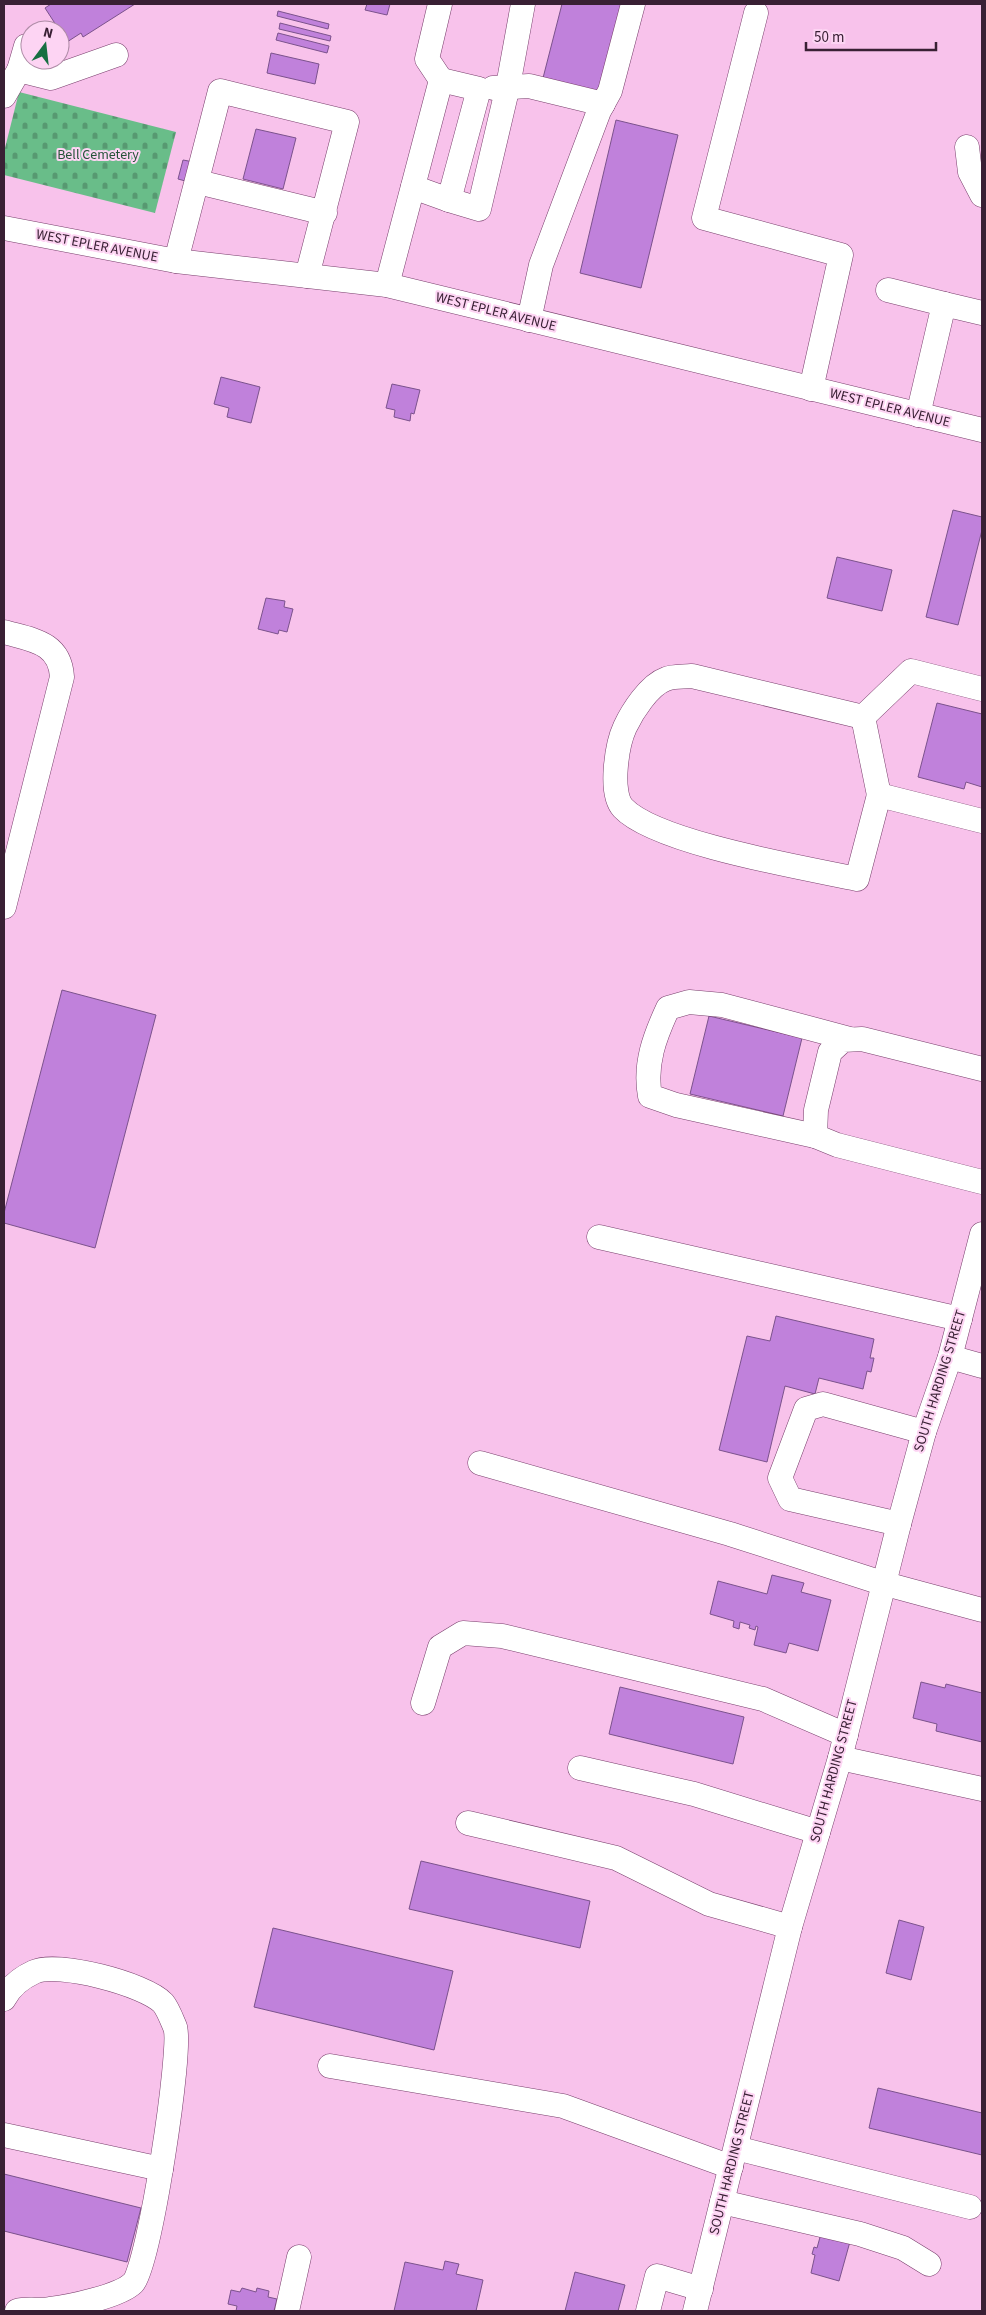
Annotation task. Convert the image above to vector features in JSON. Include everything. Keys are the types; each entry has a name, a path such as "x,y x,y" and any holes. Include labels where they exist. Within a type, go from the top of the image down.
{"street":[{"path":"440,4 426,58 441,80 479,89 529,86 603,104"},
{"path":"413,186 479,209 508,86 524,4"},
{"path":"529,320 541,265 603,104 610,91 633,4"},
{"path":"756,13 704,218 841,255 811,389"},
{"path":"19,70 51,78 116,55"},
{"path":"4,96 20,67"},
{"path":"387,285 441,80"},
{"path":"449,200 479,89"},
{"path":"176,261 198,182 220,91 347,122 325,213 307,276"},
{"path":"967,147 970,172 982,194"},
{"path":"198,182 325,213"},
{"name":"WEST EPLER AVENUE","path":"4,228 176,261 387,285 507,305 529,320 982,430"},
{"path":"888,290 982,313"},
{"path":"918,415 944,304"},
{"path":"4,632 41,643 54,652 61,663 62,677 4,907"},
{"path":"863,717 911,671 982,689"},
{"path":"692,676 863,717 879,796 857,879 727,850 658,830 638,820 621,806 614,774 622,734 631,715 643,698 665,679 692,676"},
{"path":"879,796 982,821"},
{"path":"850,1040 722,1005 689,1002 668,1008 658,1032 650,1059 647,1082 650,1096 676,1105 816,1136 837,1145 982,1182"},
{"path":"816,1136 816,1110 830,1052 844,1040 862,1039 982,1069"},
{"name":"SOUTH HARDING STREET","path":"698,2300 790,1928 840,1758 882,1584 924,1432 969,1306 982,1234"},
{"path":"599,1237 969,1306"},
{"path":"950,1358 982,1366"},
{"path":"899,1524 790,1499 780,1478 806,1409 823,1404 924,1432"},
{"path":"480,1462 730,1534 882,1584 982,1610"},
{"path":"423,1703 440,1647 462,1633 502,1636 763,1699 846,1735"},
{"path":"840,1758 982,1789"},
{"path":"580,1768 694,1794 818,1832"},
{"path":"468,1823 616,1858 709,1904 790,1928"},
{"path":"4,1999 10,1987 35,1971 65,1970 129,1983 162,2003 176,2029 156,2201 141,2267 133,2283 116,2293 76,2304 51,2309 16,2311"},
{"path":"330,2066 564,2106 733,2157 970,2208"},
{"path":"4,2135 161,2169"},
{"path":"722,2202 860,2234 903,2248 929,2264"},
{"path":"286,2311 299,2257"},
{"path":"648,2311 657,2276 698,2300"}],"green space":[{"name":"Bell Cemetery","path":"19,92 176,132 155,213 4,175 4,152"}],"building":[{"path":"51,4 135,4 83,37 81,33 70,40 70,20 53,20 45,8"},
{"path":"367,4 390,4 387,15 365,10"},
{"path":"562,4 628,4 604,94 543,78"},
{"path":"278,11 329,24 328,29 277,16"},
{"path":"280,23 331,36 330,41 279,29"},
{"path":"278,33 329,46 327,53 276,40"},
{"path":"271,53 319,64 315,84 267,73"},
{"path":"616,120 678,135 641,288 580,273"},
{"path":"256,129 296,138 283,189 243,179"},
{"path":"183,160 194,162 189,182 178,179"},
{"path":"221,377 260,387 251,423 227,417 229,408 214,404"},
{"path":"392,384 420,390 414,414 411,413 410,421 394,417 395,410 386,408"},
{"path":"953,510 982,517 982,530 958,625 926,617"},
{"path":"837,557 892,570 882,611 827,598"},
{"path":"266,598 285,601 284,607 293,609 287,632 279,630 278,634 258,629"},
{"path":"937,703 982,714 982,787 966,782 964,789 918,777"},
{"path":"62,990 156,1015 95,1248 4,1223 4,1213"},
{"path":"709,1016 802,1038 783,1116 690,1094"},
{"path":"776,1316 874,1339 870,1358 874,1358 871,1372 867,1371 863,1389 819,1378 815,1394 785,1386 767,1462 719,1450 747,1336 770,1341"},
{"path":"772,1575 804,1583 801,1592 831,1600 818,1651 789,1643 786,1653 754,1645 758,1627 756,1626 755,1630 749,1628 750,1625 740,1622 739,1629 733,1627 734,1621 710,1614 718,1581 767,1594"},
{"path":"921,1682 945,1688 946,1684 982,1693 982,1742 936,1731 937,1724 913,1718"},
{"path":"620,1687 744,1717 733,1764 609,1734"},
{"path":"421,1861 590,1901 580,1948 409,1909"},
{"path":"899,1920 924,1927 911,1980 886,1973"},
{"path":"273,1928 453,1971 434,2050 254,2007"},
{"path":"878,2088 982,2113 982,2155 869,2128"},
{"path":"4,2174 141,2208 127,2262 4,2231"},
{"path":"822,2230 851,2238 839,2281 811,2273 815,2255 812,2254 814,2247 817,2248"},
{"path":"445,2261 459,2264 456,2274 483,2280 476,2311 394,2311 405,2262 443,2270"},
{"path":"575,2272 625,2285 618,2311 565,2311"},
{"path":"242,2288 256,2292 257,2288 269,2291 268,2297 277,2299 274,2311 236,2311 237,2306 228,2304 231,2290 240,2292"}]}
